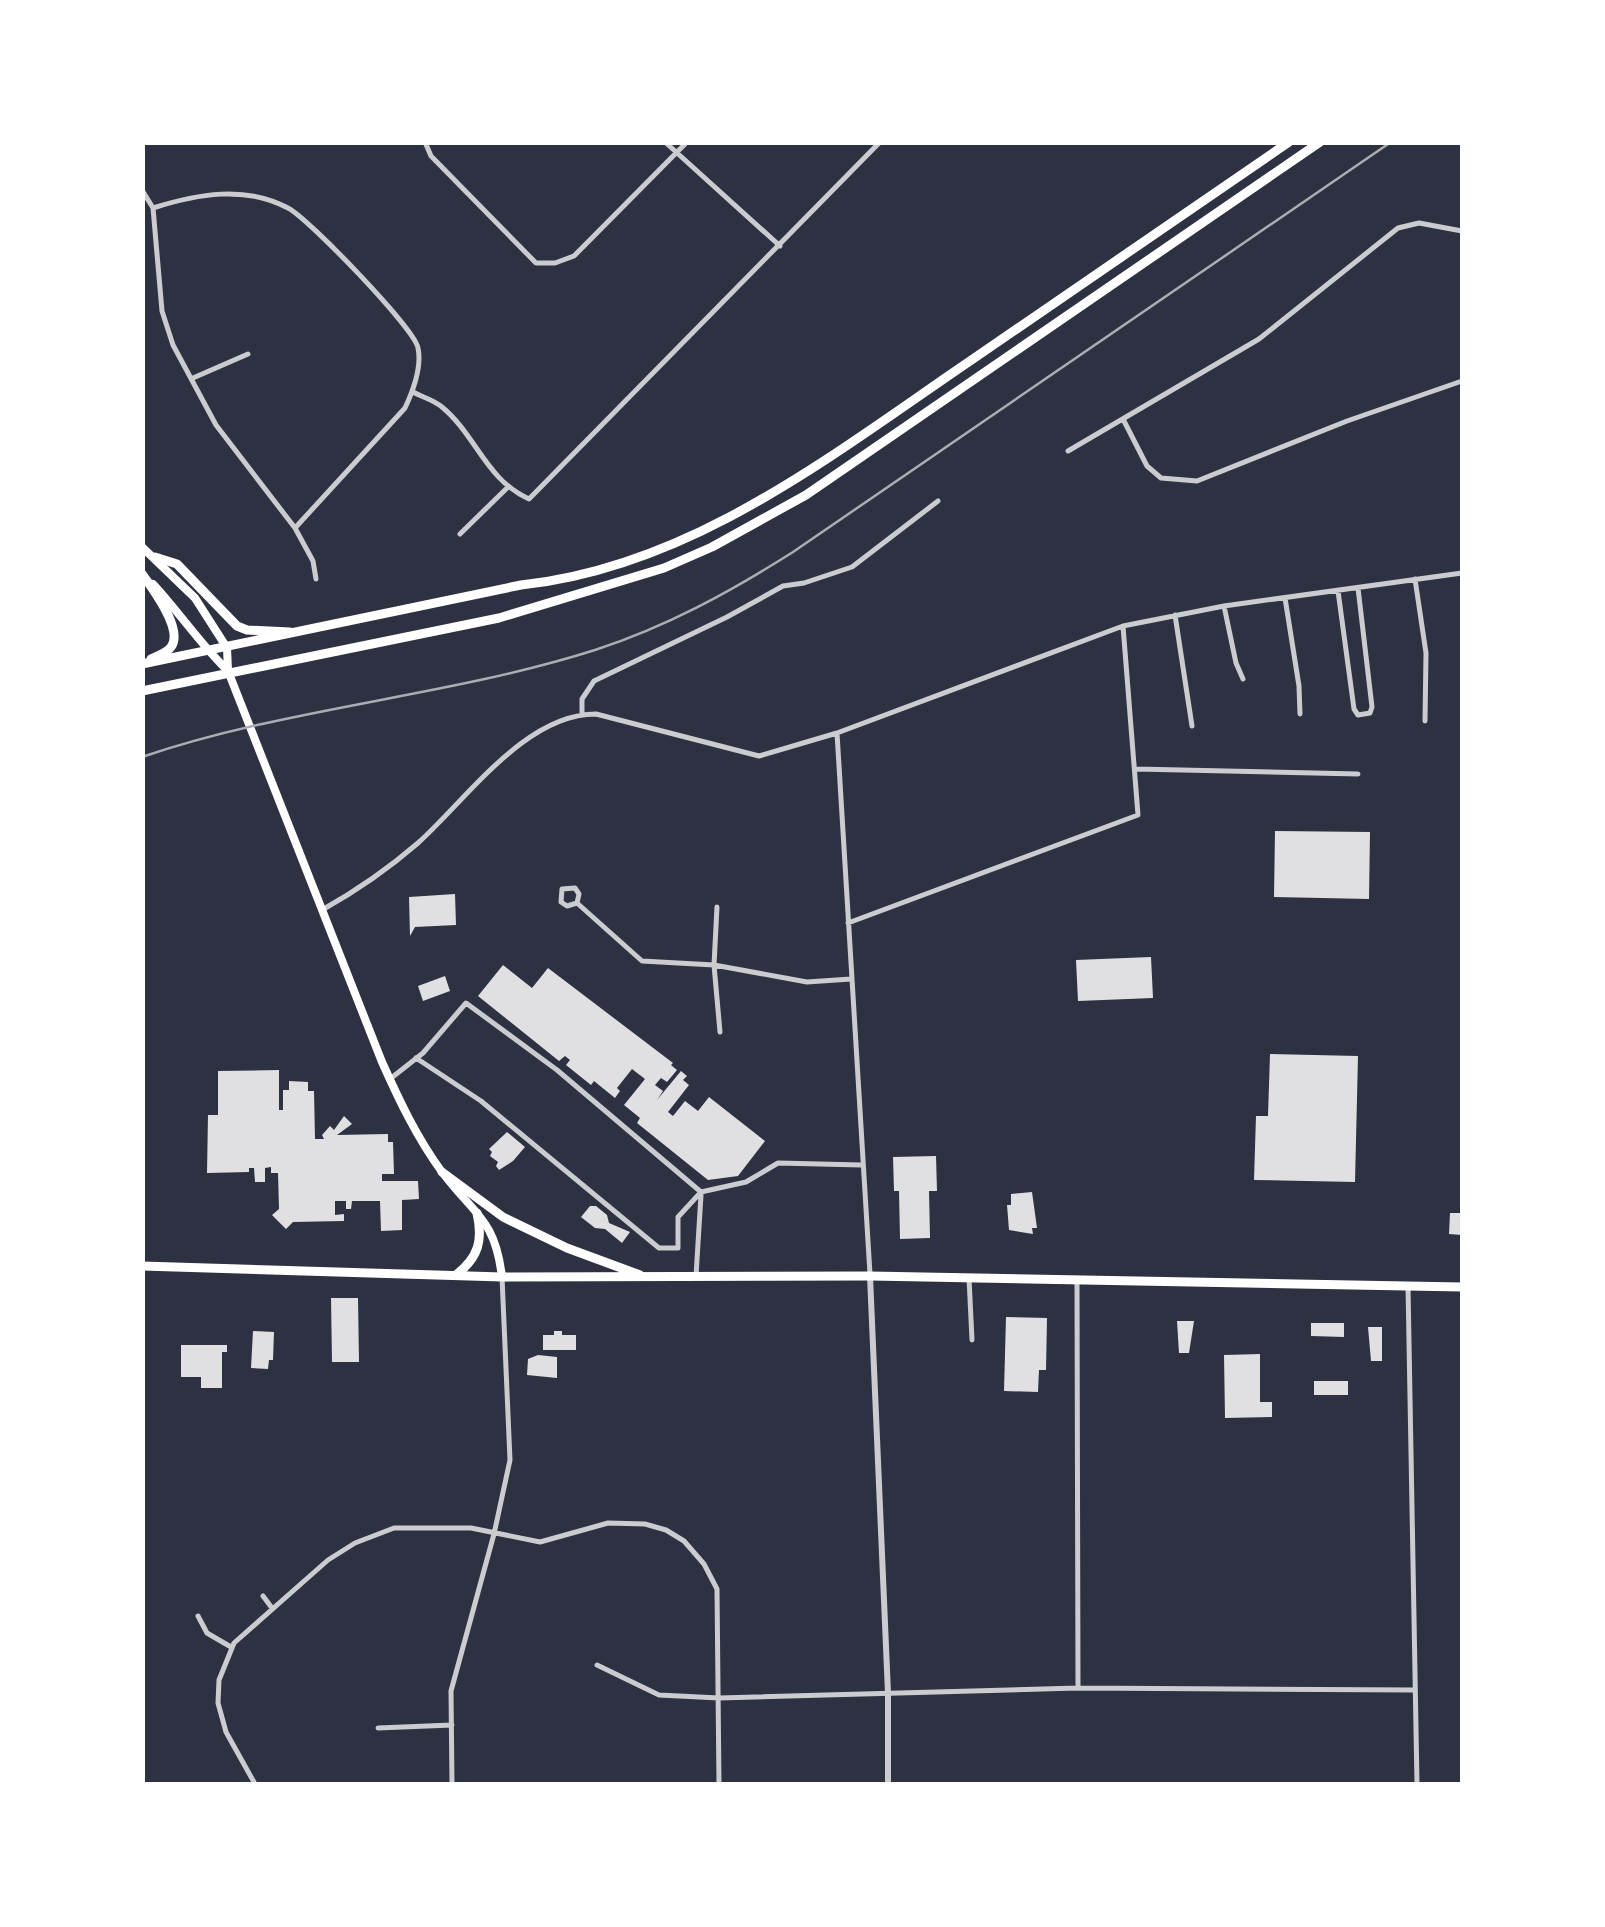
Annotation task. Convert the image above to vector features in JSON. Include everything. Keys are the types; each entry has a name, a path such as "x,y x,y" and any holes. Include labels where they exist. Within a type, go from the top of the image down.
{"main road":[{"path":"142,664 522,584 561,580 626,562 708,528 799,478 1289,142"},
{"path":"142,690 499,618 664,568 712,547 806,494 1320,142"},
{"path":"142,547 195,598 227,648 228,671 390,1079 408,1119 442,1172 493,1233 502,1277"},
{"path":"155,557 177,564 236,626 302,632"},
{"path":"142,574 178,610 206,650 228,671"},
{"path":"142,574 166,608 174,643 170,651 142,664"},
{"path":"442,1172 503,1217 567,1248 648,1278"},
{"path":"455,1276 468,1266 480,1248 482,1234 477,1212"},
{"path":"142,1266 502,1277 870,1276 1462,1288"}],"street":[{"path":"425,142 430,156 536,263 555,263 574,256 687,142"},
{"path":"665,142 780,246"},
{"path":"413,392 439,404 487,467 508,488 529,500 880,142"},
{"path":"142,190 154,208 162,311 173,345 216,425 294,528 313,560 316,579"},
{"path":"154,208 194,195 217,193 258,198 290,208 410,330 418,347 413,392 393,423 294,528"},
{"path":"1068,450 1260,339 1398,228 1419,224 1462,231"},
{"path":"192,378 248,354"},
{"path":"1123,418 1147,466 1160,478 1197,481 1346,421 1462,381"},
{"path":"460,534 508,488"},
{"path":"582,714 582,699 594,682 783,586 852,567 938,501"},
{"path":"322,910 401,858 513,750 546,728 582,714 596,714 760,756 837,733 1124,626 1224,606 1462,572"},
{"path":"1415,580 1426,653 1425,720"},
{"path":"1338,591 1354,709 1364,716 1372,707 1358,588"},
{"path":"1285,598 1300,714"},
{"path":"1224,606 1243,679"},
{"path":"1176,616 1192,726"},
{"path":"848,923 1138,815 1124,626"},
{"path":"837,733 870,1276 888,1693 888,1784"},
{"path":"1136,769 1358,774"},
{"path":"577,903 642,961 714,965 807,982 851,979"},
{"path":"717,907 714,965 720,1032"},
{"path":"390,1079 416,1058 466,1003 557,1070 701,1192"},
{"path":"416,1058 480,1101 659,1248 678,1248 678,1217 701,1192 746,1182 778,1163 862,1165"},
{"path":"696,1276 701,1192"},
{"path":"452,1784 451,1690 510,1460 502,1277"},
{"path":"969,1278 972,1340"},
{"path":"1077,1282 1078,1688"},
{"path":"1408,1286 1418,1784"},
{"path":"255,1784 226,1732 218,1703 219,1680 232,1648 328,1560 355,1543 394,1528 471,1528 540,1542 608,1523 644,1524 666,1530 684,1541 704,1564 717,1589 719,1784"},
{"path":"263,1596 272,1608"},
{"path":"198,1616 207,1633 232,1648"},
{"path":"597,1665 659,1695 719,1698 1078,1688 1415,1690"},
{"path":"378,1728 452,1725"}],"building":[{"path":"1275,831 1370,832 1369,899 1274,897"},
{"path":"455,894 456,925 415,927 410,936 409,897"},
{"path":"1151,957 1153,998 1078,1001 1076,960"},
{"path":"503,965 532,988 548,968 673,1063 677,1070 667,1082 661,1078 655,1085 663,1091 657,1100 681,1071 687,1076 683,1080 689,1085 668,1112 673,1116 685,1101 698,1111 709,1097 765,1141 738,1176 708,1180 637,1123 640,1118 624,1105 645,1079 632,1069 617,1088 620,1091 615,1098 594,1081 591,1085 566,1065 570,1060 565,1056 559,1061 478,996"},
{"path":"445,976 450,991 423,1001 418,986"},
{"path":"1270,1054 1358,1056 1355,1182 1254,1180 1256,1116 1268,1116"},
{"path":"279,1070 279,1110 283,1110 283,1090 289,1090 289,1081 308,1082 308,1091 314,1091 315,1139 324,1139 322,1135 330,1126 334,1130 344,1116 352,1124 337,1135 388,1134 388,1142 393,1142 394,1174 382,1174 382,1181 418,1181 419,1199 402,1200 402,1230 381,1231 380,1201 352,1201 351,1209 346,1209 346,1201 335,1201 335,1215 344,1214 344,1221 293,1222 286,1229 272,1215 279,1209 278,1173 271,1173 271,1167 265,1168 265,1182 255,1182 254,1168 249,1168 249,1172 207,1173 208,1115 218,1115 218,1071"},
{"path":"507,1132 525,1147 499,1170 489,1149"},
{"path":"936,1156 937,1191 929,1191 930,1238 900,1239 899,1191 894,1191 893,1157"},
{"path":"1032,1192 1037,1228 1032,1228 1033,1234 1009,1230 1007,1205 1011,1205 1011,1194"},
{"path":"590,1206 607,1215 609,1223 630,1232 622,1243 581,1217"},
{"path":"1450,1213 1462,1213 1462,1235 1449,1234"},
{"path":"331,1298 358,1298 359,1362 332,1362"},
{"path":"1006,1317 1047,1318 1046,1370 1039,1370 1038,1392 1004,1391"},
{"path":"1177,1321 1194,1321 1189,1353 1179,1353"},
{"path":"1311,1323 1344,1323 1344,1337 1311,1336"},
{"path":"1368,1327 1382,1327 1382,1361 1371,1361"},
{"path":"253,1331 274,1332 273,1360 269,1360 268,1369 251,1368"},
{"path":"554,1331 576,1335 576,1350 543,1350 543,1335 554,1335"},
{"path":"181,1345 227,1345 227,1352 222,1352 222,1388 201,1388 201,1377 181,1377"},
{"path":"1260,1354 1260,1402 1272,1402 1272,1417 1225,1418 1224,1355"},
{"path":"538,1355 557,1357 557,1378 527,1375 528,1359"},
{"path":"1314,1381 1348,1381 1348,1395 1314,1395"}],"railway":[{"path":"142,757 254,726 539,666 621,641 697,607 793,552 1391,142"}]}
